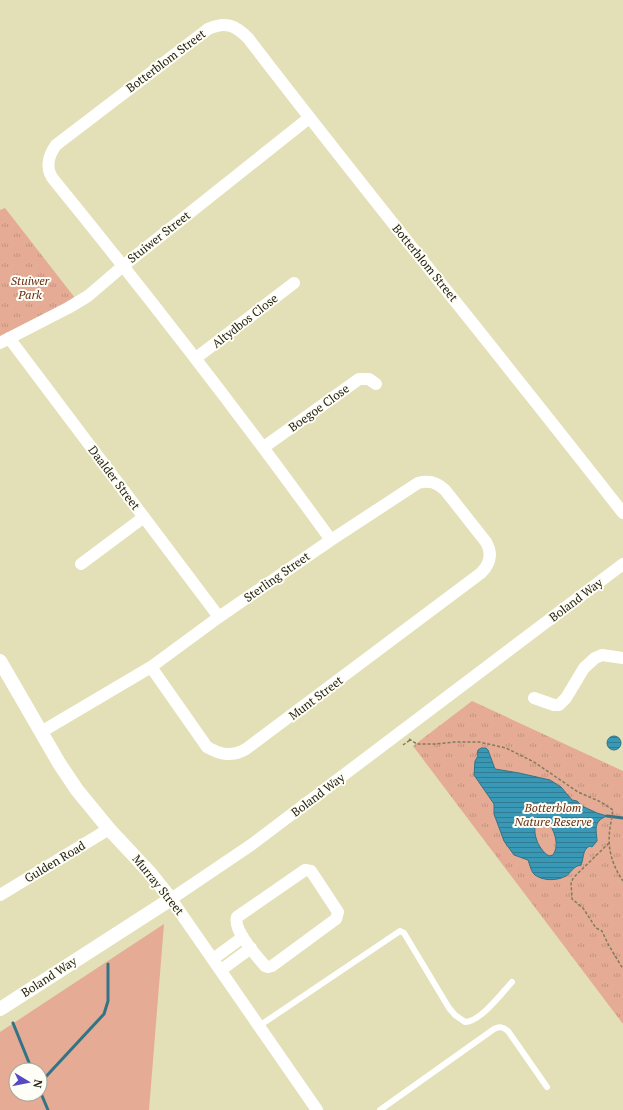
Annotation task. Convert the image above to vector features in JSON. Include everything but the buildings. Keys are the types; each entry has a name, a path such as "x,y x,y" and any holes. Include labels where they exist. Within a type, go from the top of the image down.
{"street":[{"name":"Botterblom Street","path":"331,540 264,447 196,358 49,172 48,164 50,156 56,145 208,29 221,24 240,30 248,38 309,118 526,389 623,513"},
{"name":"Stuiwer Street","path":"5,341 81,300 108,280 122,266 309,118"},
{"name":"Altydbos Close","path":"196,358 294,283"},
{"name":"Daalder Street","path":"5,341 144,517 219,617"},
{"name":"Boegoe Close","path":"264,447 360,379 369,379 376,384"},
{"name":"Sterling Street","path":"42,732 151,667 219,617 331,540 418,483 429,481 445,490 486,542 490,549 490,556"},
{"path":"81,564 144,517"},
{"name":"Munt Street","path":"151,667 207,747 220,754 239,754 481,573 488,564 490,556"},
{"name":"Boland Way","path":"0,1009 171,899 251,845 406,736 623,564"},
{"path":"534,698 554,705 559,705 566,698 584,668 595,658 602,655 623,658"},
{"name":"Murray Street","path":"0,661 77,790 109,829 152,874 171,899 317,1110"},
{"name":"Gulden Road","path":"0,895 109,829"},
{"path":"305,870 311,871 338,912 336,919 272,966 265,966 243,937 236,924 237,917 305,870"},
{"path":"213,959 243,937"},
{"path":"220,970 251,948"}],"lane":[{"path":"259,1026 400,931 404,933 449,1008 465,1022 480,1015 512,982"},
{"path":"380,1110 494,1029 499,1027 508,1031 547,1087"}],"path":[{"path":"397,749 406,736 417,744 479,742 506,748 526,757 578,792 601,802 613,810 609,842 611,858 623,881"},
{"path":"609,842 574,877 571,882 572,899 582,908 596,928 602,931 623,969"}],"green space":[{"name":"Stuiwer Park","path":"5,208 75,298 0,336 0,210"},
{"name":"Botterblom Nature Reserve","path":"472,701 623,771 623,1024 413,746"},
{"path":"164,924 149,1110 0,1110 0,1032"}],"water":[{"path":"614,736 619,738 621,743 619,748 614,750 609,748 607,743 609,738"},
{"path":"481,748 486,748 488,750 495,769 550,780 561,787 572,800 577,801 582,806 597,813 607,816 597,823 597,841 592,847 587,847 581,865 562,878 546,879 538,877 534,874 528,860 514,855 504,841 494,814 494,804 474,775 475,761 478,756 478,750","holes":["540,819 548,821 554,833 556,842 555,851 553,855 549,856 539,846 535,832 536,823"]}],"waterway":[{"path":"607,816 623,818"},
{"path":"48,1074 104,1014 108,1001 108,964"},
{"path":"13,1023 29,1062"},
{"path":"45,1102 48,1110"}]}
